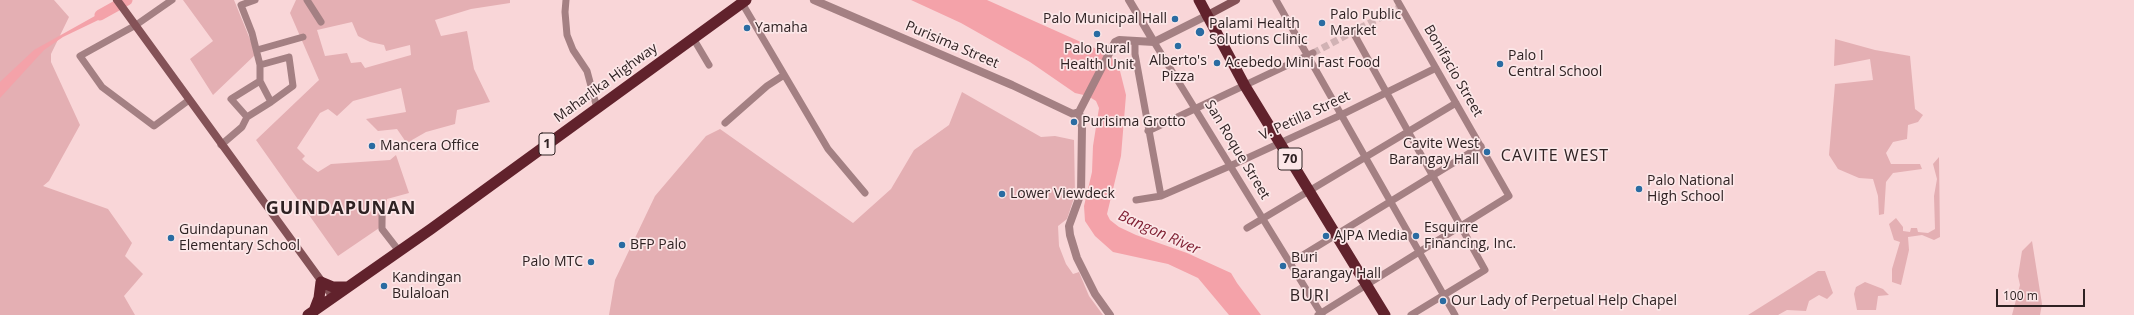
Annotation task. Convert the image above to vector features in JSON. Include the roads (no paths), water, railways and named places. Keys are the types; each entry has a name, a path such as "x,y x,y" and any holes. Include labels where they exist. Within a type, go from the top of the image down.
{"highway":[{"name":"70","path":"1199,0 1206,16 1245,86 1365,285 1385,315"},
{"name":"Maharlika Highway","path":"311,313 744,2"},
{"path":"311,313 319,298 322,282 333,287 347,287"}],"main road":[{"path":"117,0 188,100 333,297"},
{"path":"1206,16 1236,0"}],"street":[{"path":"172,0 136,26 80,56 102,87 154,126 188,100"},
{"path":"255,0 240,5 252,32 257,50 260,65 260,81 271,102"},
{"path":"307,0 321,22"},
{"path":"566,0 565,12 567,35 573,50 587,71 597,108"},
{"name":"Purisima Street","path":"814,0 1012,85 1073,114 1079,112"},
{"name":"San Roque Street","path":"1129,0 1197,109 1320,314"},
{"path":"1276,0 1311,54 1341,115 1455,315"},
{"path":"744,2 784,75 828,149 865,193"},
{"name":"Bonifacio Street","path":"1399,5 1509,196 1462,227"},
{"path":"1110,315 1094,294 1077,258 1070,235 1069,226 1081,193 1082,127 1079,112 1117,40 1154,42 1206,16"},
{"path":"1354,34 1485,270 1411,315"},
{"path":"257,50 303,37"},
{"path":"693,38 709,64"},
{"path":"1135,42 1135,54 1161,196"},
{"path":"1148,131 1311,54"},
{"path":"221,145 242,127 247,117 293,86 289,57 260,65"},
{"name":"V. Petilla Street","path":"1136,200 1161,196 1230,166 1341,115 1386,91 1436,68"},
{"path":"725,123 767,86 784,75"},
{"path":"247,117 231,99 260,81"},
{"path":"1247,228 1456,103"},
{"path":"1290,263 1481,146"},
{"path":"382,214 382,229 399,251"},
{"path":"1320,314 1365,285 1462,227"}],"waterway":[{"path":"100,15 127,0"}],"tunnel":[{"path":"1313,53 1398,8"}],"place":[{"name":"Palo Municipal Hall","path":"1175,19"},
{"name":"Palo Public Market","path":"1322,23"},
{"name":"Yamaha","path":"747,28"},
{"name":"Palami Health Solutions Clinic","path":"1200,32"},
{"name":"Palo Rural Health Unit","path":"1097,34"},
{"name":"Alberto's Pizza","path":"1178,46"},
{"name":"Acebedo Mini Fast Food","path":"1217,63"},
{"name":"Palo I Central School","path":"1500,64"},
{"name":"Purisima Grotto","path":"1074,122"},
{"name":"Mancera Office","path":"372,146"},
{"name":"Cavite West Barangay Hall","path":"1487,152"},
{"name":"Palo National High School","path":"1639,189"},
{"name":"Lower Viewdeck","path":"1002,194"},
{"name":"AJPA Media","path":"1326,236"},
{"name":"Esquirre Financing, Inc.","path":"1416,236"},
{"name":"Guindapunan Elementary School","path":"171,238"},
{"name":"BFP Palo","path":"622,245"},
{"name":"Palo MTC","path":"591,262"},
{"name":"Buri Barangay Hall","path":"1283,266"},
{"name":"Kandingan Bulaloan","path":"384,286"},
{"name":"Our Lady of Perpetual Help Chapel","path":"1443,301"}],"district":[{"name":"CAVITE WEST","path":"1555,156"},
{"name":"GUINDAPUNAN","path":"341,209"},
{"name":"BURI","path":"1310,296"}],"water label":[{"name":"Bangon River","path":"1159,233"}]}
